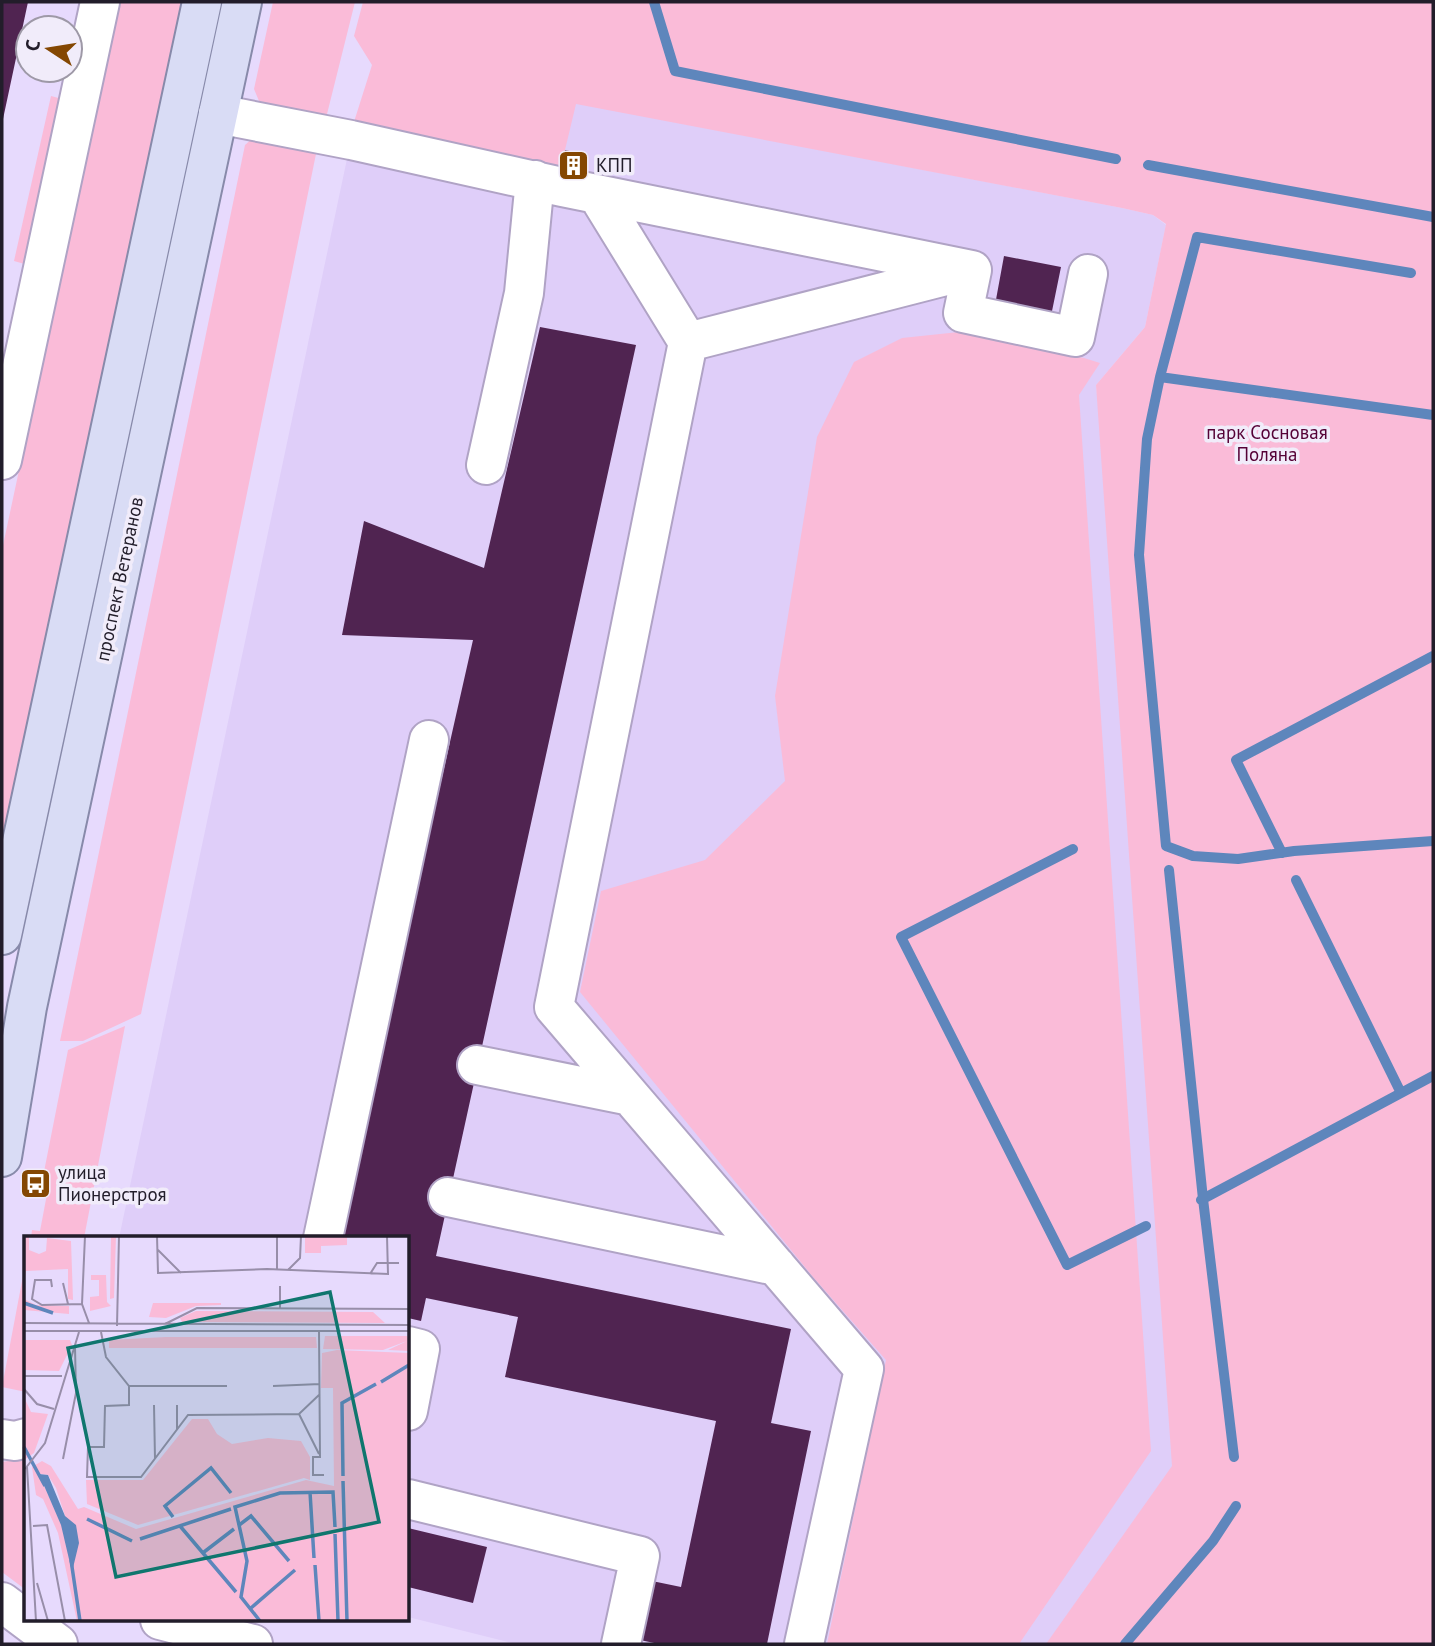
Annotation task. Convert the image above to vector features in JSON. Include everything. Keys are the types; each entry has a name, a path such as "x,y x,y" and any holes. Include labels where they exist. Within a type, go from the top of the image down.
{"main road":[{"name":"проспект Ветеранов","path":"2,935 202,2"},
{"name":"проспект Ветеранов","path":"2,1157 27,1007 242,2"}],"street":[{"path":"2,460 16,320 100,2"},
{"path":"218,114 972,270"},
{"path":"486,465 524,293 536,180"},
{"path":"597,194 688,342 554,1007 864,1368 804,1644"},
{"path":"972,270 963,313 1075,337 1088,274"},
{"path":"688,342 972,270"},
{"path":"323,1236 429,740"},
{"path":"477,1065 630,1096"},
{"path":"448,1197 776,1266"},
{"path":"410,1346 420,1349 410,1401"},
{"path":"2,1439 15,1441 24,1439"},
{"path":"410,1499 640,1556 621,1644"},
{"path":"2,1601 24,1593"},
{"path":"2,1601 24,1618"},
{"path":"29,1622 58,1644"},
{"path":"168,1622 253,1644"}],"shaded area":[{"path":"576,103 1122,208 1153,215 1166,225 1145,327 1096,385 1205,1481 1076,1644 516,1644 410,1618 410,1236 119,1236 351,140"}],"green space":[{"path":"119,2 189,2 2,867 2,550"},
{"path":"273,2 355,2 326,118 259,101 254,89"},
{"name":"парк Сосновая Поляна","path":"363,2 1433,2 1433,1644 1046,1644 1172,1466 1096,385 1145,327 1166,224 1153,215 1122,208 576,104 559,175 353,125 372,65 354,36"},
{"path":"51,96 66,100 28,265 14,261"},
{"path":"257,134 317,149 141,1014 83,1041 60,1041 245,145"},
{"path":"959,332 1100,363 1079,395 1151,1451 1019,1644 827,1644 886,1360 813,1277 580,992 601,891 705,860 785,781 775,696 817,437 854,362 902,338"},
{"path":"125,1026 84,1236 31,1236 32,1230 40,1231 47,1194 40,1192 68,1050"},
{"path":"24,1271 24,1392 2,1387"},
{"path":"24,1458 24,1588 2,1572 2,1462"}],"building":[{"path":"2,2 28,2 25,14 14,14 14,68 2,119"},
{"name":"КПП","path":"565,150 588,155 582,180 559,175"},
{"path":"1004,256 1061,267 1051,316 995,305"},
{"path":"540,327 636,345 436,1256 791,1329 771,1423 811,1431 767,1644 659,1644 640,1640 652,1581 681,1587 716,1421 505,1377 518,1317 426,1298 421,1321 410,1318 410,1236 338,1236 473,640 342,635 364,521 484,568"},
{"path":"410,1528 487,1547 473,1603 410,1587"}],"waterway":[{"path":"654,2 675,71 1116,159"},
{"path":"1148,165 1433,217"},
{"path":"1411,273 1197,237 1160,377 1147,439 1139,555 1166,846 1193,856 1238,859 1294,851 1433,841"},
{"path":"1160,377 1433,415"},
{"path":"1282,853 1236,760 1433,656"},
{"path":"1073,849 901,937 1067,1265 1146,1226"},
{"path":"1169,870 1203,1199 1234,1457"},
{"path":"1296,880 1401,1093"},
{"path":"1201,1200 1433,1076"},
{"path":"1125,1644 1213,1541 1236,1506"}],"place":[{"name":"КПП","path":"573,165"},
{"name":"улица Пионерстроя","path":"35,1183"}]}
